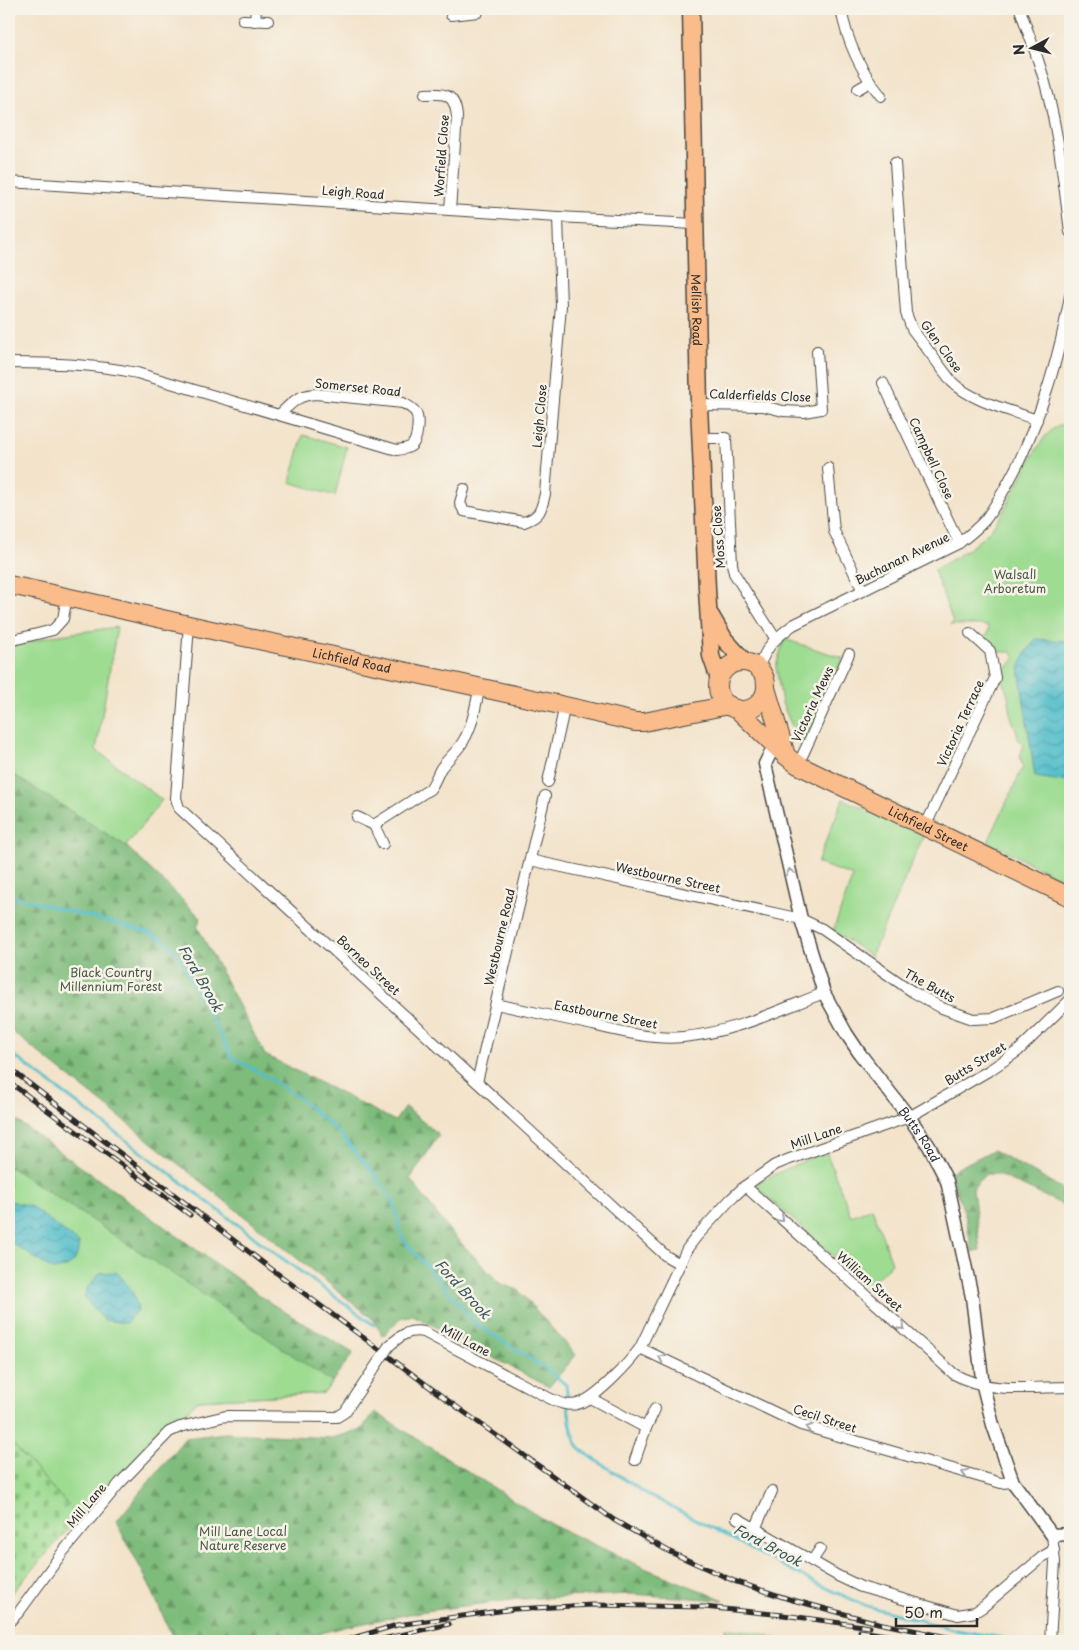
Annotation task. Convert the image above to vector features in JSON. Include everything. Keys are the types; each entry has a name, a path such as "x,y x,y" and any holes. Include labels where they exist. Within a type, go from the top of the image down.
{"highway":[{"name":"Lichfield Road","path":"9,585 644,722 733,707"},
{"path":"695,713 719,684 723,671 731,665 751,665 765,678 766,688 786,755"},
{"path":"719,684 722,699 733,707 748,708 756,705 764,696 766,688"},
{"name":"Lichfield Street","path":"733,707 786,755 925,827 1070,897"}],"main road":[{"name":"Mellish Road","path":"690,9 699,405 708,611 712,656 719,684"},
{"name":"Mellish Road","path":"708,611 725,640 751,665"}],"street":[{"path":"255,20 256,9"},
{"path":"841,9 851,46 870,82 881,96"},
{"path":"1020,9 1039,63 1051,111 1070,232"},
{"path":"451,15 478,12"},
{"path":"243,20 268,21"},
{"path":"858,89 870,82"},
{"name":"Worfield Close","path":"428,96 441,94 453,99 458,117 450,210"},
{"name":"Glen Close","path":"884,174 895,168 906,313 912,329 959,389 971,396 1037,420"},
{"name":"Leigh Road","path":"9,182 695,224"},
{"name":"Leigh Close","path":"464,489 460,503 464,511 524,522 533,519 540,513 545,494 561,306 558,217"},
{"name":"Buchanan Avenue","path":"751,665 776,638 793,625 959,543 985,519 1011,477 1037,420 1057,360 1070,296"},
{"name":"Calderfields Close","path":"699,405 763,406 783,411 804,412 821,409 817,351"},
{"name":"Somerset Road","path":"9,363 106,366 137,373 397,450 406,449 416,439 418,415 403,403 306,394 298,398 279,415"},
{"name":"Campbell Close","path":"883,383 959,543"},
{"name":"Moss Close","path":"710,438 726,438 734,574 776,638"},
{"path":"828,468 834,531 863,591"},
{"path":"9,642 53,630 63,619 67,596"},
{"name":"Borneo Street","path":"189,625 176,798 179,808 666,1256 680,1264"},
{"name":"Victoria Terrace","path":"925,827 995,678 990,651 970,633"},
{"name":"Victoria Mews","path":"786,755 849,654"},
{"path":"374,825 430,788 436,781 442,767 460,747 467,735 480,686"},
{"path":"548,782 565,705"},
{"name":"Butts Road","path":"786,755 765,764 801,919 824,993 846,1033 909,1117 928,1146 947,1181 972,1297 983,1386 993,1425 1013,1482 1052,1535"},
{"name":"Westbourne Road","path":"477,1082 544,796"},
{"path":"358,817 374,825 383,844"},
{"name":"Westbourne Street","path":"530,860 801,919"},
{"name":"The Butts","path":"801,919 822,929 913,992 942,1008 974,1019 994,1018 1058,991"},
{"name":"Eastbourne Street","path":"496,1004 627,1033 659,1038 704,1034 740,1024 824,993"},
{"name":"Butts Street","path":"909,1117 990,1070 1018,1051 1070,1001"},
{"name":"Mill Lane","path":"9,1622 19,1612 62,1553 119,1484 169,1432 180,1427 226,1416 337,1417 345,1412 389,1346 402,1335 411,1331 424,1332 564,1405 579,1404 590,1398 640,1348 687,1250 696,1237 745,1186 775,1165 909,1117"},
{"name":"William Street","path":"745,1186 954,1374 983,1386 1018,1388 1070,1387"},
{"name":"Cecil Street","path":"640,1348 801,1425 1000,1483 1013,1482"},
{"path":"590,1398 646,1428"},
{"path":"635,1460 655,1409"},
{"path":"756,1527 772,1491"},
{"path":"737,1518 861,1587 958,1615 975,1612 983,1607 1042,1556 1054,1550"},
{"path":"1050,1640 1056,1562 1052,1535 1070,1534"},
{"path":"812,1561 820,1550"}],"green space":[{"name":"Walsall Arboretum","path":"1070,420 1070,883 988,842 1023,767 1020,757 1024,744 1017,739 1018,736 1011,716 1003,679 1005,670 1015,658 1012,652 993,652 985,641 988,627 982,625 950,625 953,622 934,570 968,549 991,529 1003,511 1038,446 1053,429"},
{"path":"303,435 347,447 335,496 290,482"},
{"path":"117,627 96,750 162,800 126,846 9,772 9,647 52,636"},
{"path":"784,639 843,658 805,750 782,703 776,667"},
{"name":"Black Country Millennium Forest","path":"9,772 126,846 201,918 197,926 265,1055 395,1121 405,1107 439,1135 410,1179 449,1230 499,1283 518,1290 576,1355 549,1387 413,1315 400,1318 383,1336 372,1318 9,1029"},
{"path":"843,799 924,835 871,956 833,931 853,876 817,863"},
{"path":"9,1113 17,1121 272,1304 353,1353 324,1393 199,1400 9,1359"},
{"path":"993,1150 1070,1193 1070,1208 997,1174 986,1174 973,1189 980,1250 972,1252 966,1218 950,1172"},
{"path":"826,1151 851,1216 872,1208 892,1263 868,1287 757,1187 760,1181"},
{"path":"9,1166 332,1382 324,1393 198,1400 79,1517 9,1440"},
{"name":"Mill Lane Local Nature Reserve","path":"375,1412 552,1525 647,1569 724,1600 630,1594 518,1599 425,1611 344,1627 292,1641 174,1641 150,1586 116,1522 185,1438 226,1433 332,1438 361,1430"},
{"path":"9,1440 79,1517 9,1596"},
{"path":"726,1628 764,1634 784,1641 723,1641"}],"water":[{"path":"1036,639 1068,641 1070,643 1070,786 1068,782 1035,777 1019,668 1025,654"},
{"path":"9,1201 30,1206 79,1243 75,1260 65,1267 53,1270 9,1241"},
{"path":"117,1272 132,1290 138,1309 126,1323 104,1320 84,1298 88,1287 100,1273"}],"waterway":[{"name":"Ford Brook","path":"9,895 150,933 166,942 177,953 232,1057 299,1098 338,1132 375,1175 393,1201 402,1238 476,1324 551,1372 566,1385 571,1428 581,1450 642,1491 819,1585 867,1606 956,1630 1020,1641"},
{"path":"9,1052 279,1256 374,1325"}],"railway":[{"path":"9,1068 266,1265 443,1397 614,1520 670,1552 734,1581 789,1599 878,1623 967,1641"},
{"path":"9,1082 190,1215"},
{"path":"343,1641 397,1625 514,1609 593,1605 704,1607 783,1615 870,1627"},
{"path":"374,1641 449,1624"},
{"path":"860,1631 927,1641"}]}
